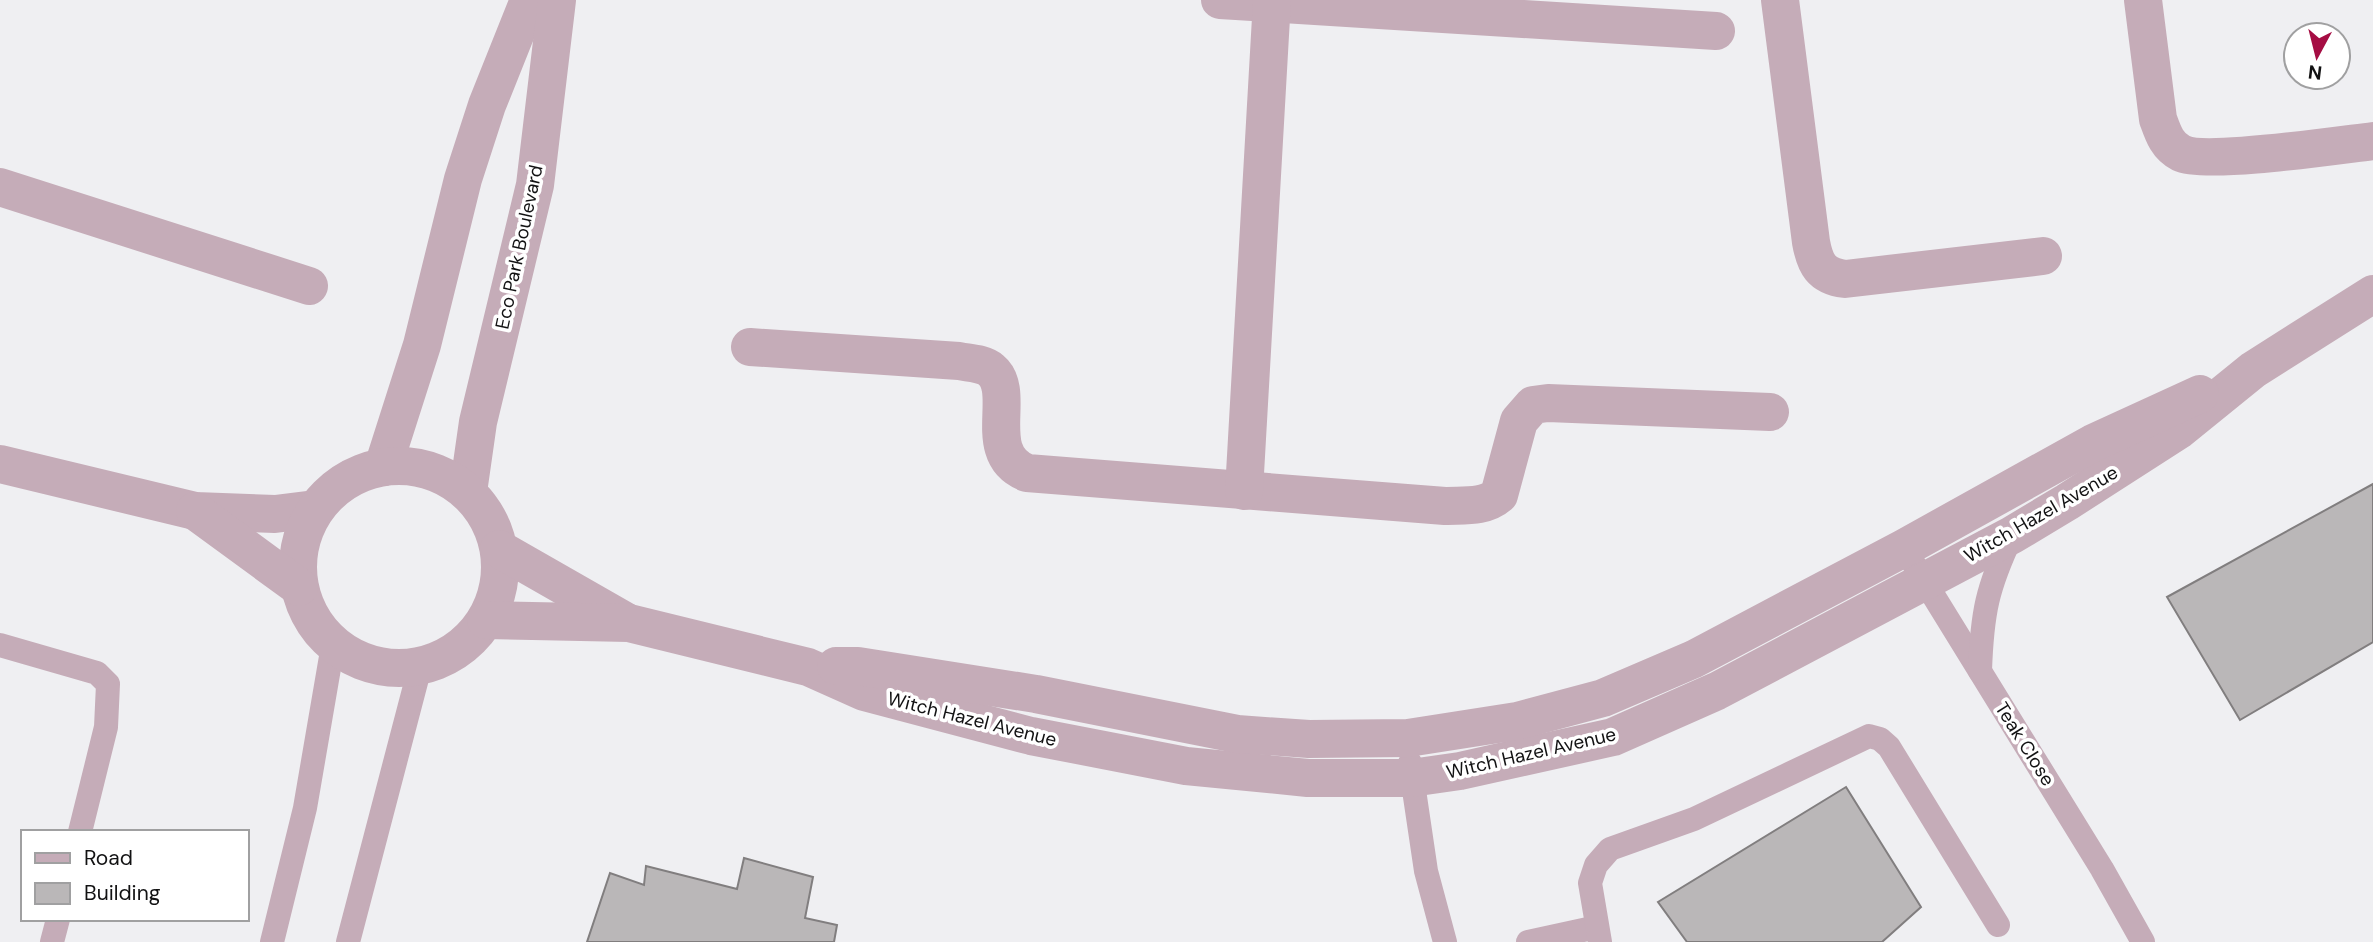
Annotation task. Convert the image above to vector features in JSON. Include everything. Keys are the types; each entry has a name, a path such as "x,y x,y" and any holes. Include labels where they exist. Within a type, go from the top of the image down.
{"street":[{"path":"383,467 422,345 463,179 487,105 529,0"},
{"name":"Eco Park Boulevard","path":"468,492 478,422 536,185 557,0"},
{"path":"1220,0 1716,31"},
{"path":"1780,0 1811,242 1819,268 1826,274 1845,279 2043,256"},
{"path":"2143,0 2158,119 2165,137 2180,153 2193,158 2373,141"},
{"path":"1244,491 1272,2"},
{"path":"0,187 309,286"},
{"name":"Witch Hazel Avenue","path":"486,620 629,623 808,667 864,692 1031,736 1186,766 1308,778 1411,778 1460,771 1613,737 1717,691 2012,535 2179,430 2253,370 2373,293"},
{"path":"750,347 958,361 992,370 998,381 1004,449 1017,469 1027,473 1445,506 1479,505 1491,502 1499,495 1519,422 1533,405 1548,403 1770,412"},
{"name":"Witch Hazel Avenue","path":"808,667 858,666 1022,692 1237,734 1309,739 1408,738 1517,721 1604,698 1694,659 1904,548 2093,443 2253,370"},
{"path":"0,464 195,511 275,514 315,509"},
{"path":"383,467 414,467 442,475 468,492 493,528 499,549 501,572 496,597 486,620 468,642 457,650 419,667 389,668 359,661 333,645 311,619 299,587 297,559 305,527 315,509 345,481 383,467"},
{"path":"195,511 299,587"},
{"name":"Witch Hazel Avenue","path":"499,549 629,623"}],"lane":[{"path":"1980,671 1982,613 1996,568 2012,535"},
{"name":"Teak Close","path":"1904,548 2102,869 2143,942"},
{"path":"0,645 97,673 107,684 106,727 80,830"},
{"path":"272,942 304,808 333,645"},
{"path":"348,942 419,667"},
{"path":"1528,942 1598,934 1590,883 1597,865 1610,849 1694,818 1868,736 1880,739 1889,747 1998,925"},
{"path":"1408,738 1411,778 1426,871 1444,942"},
{"path":"52,942 57,921"}],"building":[{"path":"2373,484 2373,642 2240,720 2167,597"},
{"path":"1846,787 1921,907 1882,942 1687,942 1658,902"},
{"path":"744,858 813,877 805,918 837,925 834,942 587,942 610,873 644,885 646,866 737,889"}]}
